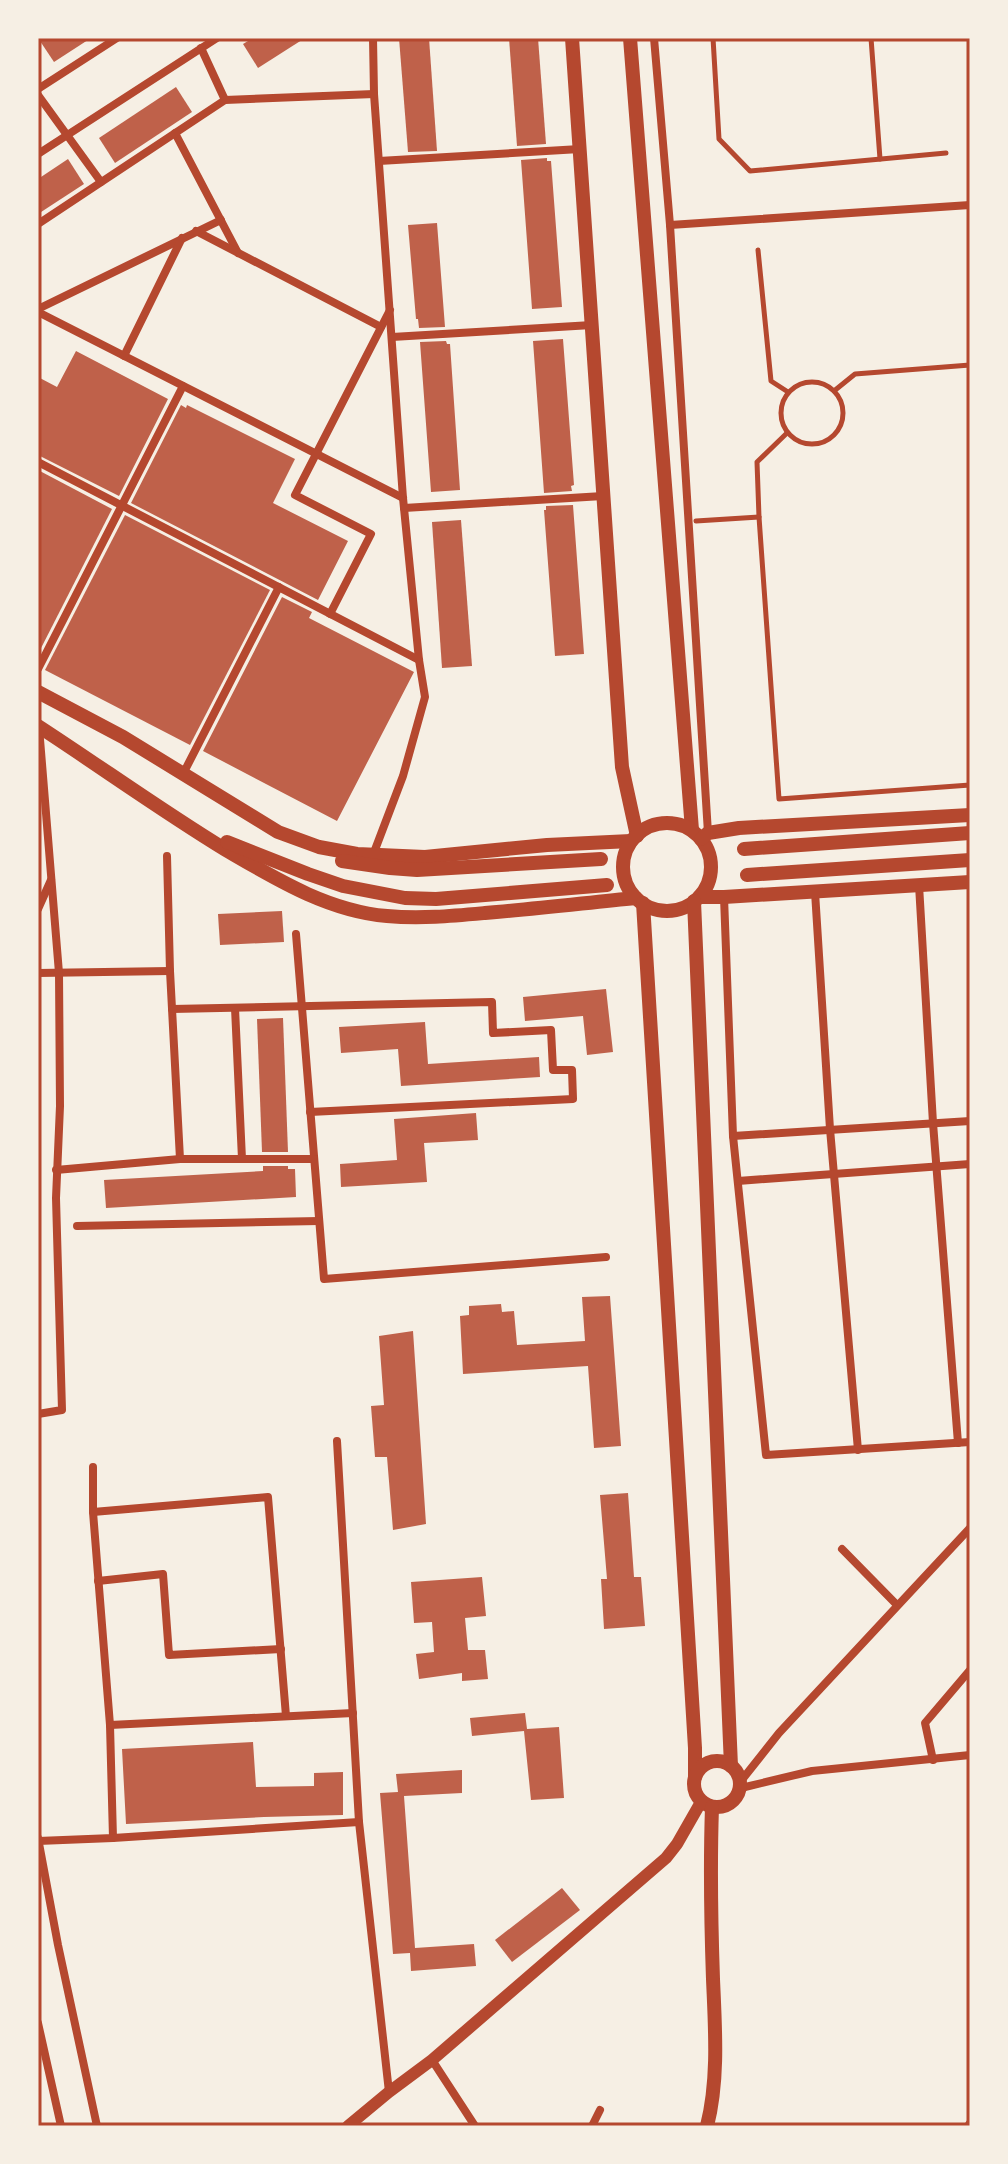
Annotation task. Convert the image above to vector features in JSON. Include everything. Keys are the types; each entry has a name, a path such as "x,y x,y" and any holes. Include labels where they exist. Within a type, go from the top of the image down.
{"main road":[{"path":"572,38 622,767 634,839"},
{"path":"630,38 700,834 711,862 706,887 687,906 674,910 660,910 640,900 624,876 625,852 634,839 654,824 681,825 700,834 739,828 970,815"},
{"path":"38,692 123,737 302,849 326,858 390,868 457,869 601,859"},
{"path":"39,727 190,828 295,889 349,909 385,916 447,916 640,900"},
{"path":"190,828 343,886 405,898 436,899 607,885"},
{"path":"278,832 319,847 357,854 425,857 634,839"},
{"path":"744,849 970,833"},
{"path":"747,875 970,860"},
{"path":"696,899 970,882"},
{"path":"696,899 731,1766"},
{"path":"640,900 695,1748 694,1790 706,1805 714,2053 712,2108 707,2126"},
{"path":"695,1777 710,1762 725,1762 736,1770 741,1785 739,1795 725,1807 706,1805"}],"street":[{"path":"101,182 38,92 117,38"},
{"path":"38,154 217,38"},
{"path":"373,38 374,94 404,503 425,697 403,776 373,855"},
{"path":"654,38 670,225 700,834"},
{"path":"201,48 225,100"},
{"path":"38,224 225,100 374,94"},
{"path":"175,133 238,254"},
{"path":"379,161 580,149"},
{"path":"670,225 970,205"},
{"path":"38,311 221,220"},
{"path":"196,231 381,327"},
{"path":"124,356 182,237"},
{"path":"330,614 371,534 295,495 390,309"},
{"path":"38,311 316,454 404,503 603,496"},
{"path":"392,337 592,325"},
{"path":"38,669 183,386"},
{"path":"38,462 419,660"},
{"path":"183,774 279,587"},
{"path":"38,1414 62,1410 56,1170 60,1106 59,973 39,727"},
{"path":"167,856 180,1159"},
{"path":"38,909 51,880"},
{"path":"919,885 933,1123 958,1443"},
{"path":"815,892 830,1129 858,1450"},
{"path":"724,897 733,1136 766,1455 970,1442"},
{"path":"296,934 324,1279 606,1257"},
{"path":"38,973 170,971"},
{"path":"172,1009 492,1002 493,1033 551,1030 553,1070 572,1070 573,1099 310,1112"},
{"path":"235,1008 242,1159"},
{"path":"733,1136 970,1121"},
{"path":"56,1170 180,1159 314,1159"},
{"path":"738,1181 970,1164"},
{"path":"77,1226 319,1221"},
{"path":"337,1441 359,1822 389,2092"},
{"path":"93,1467 93,1512 110,1725 113,1838"},
{"path":"93,1512 268,1497 286,1716"},
{"path":"741,1785 779,1733 970,1528"},
{"path":"842,1549 897,1605"},
{"path":"98,1581 163,1574 169,1655 281,1649"},
{"path":"933,1760 925,1723 970,1670"},
{"path":"110,1725 353,1713"},
{"path":"741,1785 812,1771 970,1755"},
{"path":"348,2126 432,2060 666,1858 706,1805"},
{"path":"97,2126 38,1840 359,1822"},
{"path":"38,2023 61,2126"},
{"path":"432,2060 475,2126"},
{"path":"592,2126 600,2110"}],"lane":[{"path":"713,38 719,139 750,171 946,153"},
{"path":"871,38 880,159"},
{"path":"758,250 771,381 788,392"},
{"path":"834,391 855,374 970,365"},
{"path":"808,381 830,386 834,391 843,403 842,425 827,442 806,445 787,433 780,412 788,392 808,381"},
{"path":"787,433 757,462 779,799 970,785"},
{"path":"696,521 759,517"}],"building":[{"path":"38,38 91,38 54,62"},
{"path":"253,38 305,38 258,68 243,44"},
{"path":"399,38 429,38 437,151 408,152"},
{"path":"509,38 538,38 546,144 517,146"},
{"path":"176,87 192,112 115,163 99,138"},
{"path":"547,158 551,161 562,307 532,309 521,160"},
{"path":"68,159 84,184 38,214 38,179"},
{"path":"437,223 445,327 419,328 408,225"},
{"path":"563,339 574,485 571,486 572,491 544,493 533,341"},
{"path":"446,341 450,344 460,490 431,492 420,342"},
{"path":"76,351 168,399 119,496 38,455 38,377 57,387"},
{"path":"181,405 186,408 187,405 295,459 273,503 348,541 318,600 131,503"},
{"path":"38,470 112,509 38,654"},
{"path":"573,505 584,654 555,656 544,510 546,506"},
{"path":"125,515 270,590 190,745 45,670"},
{"path":"461,520 472,666 442,668 432,522"},
{"path":"282,597 312,612 309,618 414,672 337,821 203,751"},
{"path":"282,911 284,942 220,945 218,914"},
{"path":"606,989 613,1052 587,1055 583,1016 525,1021 523,997"},
{"path":"283,1018 288,1152 262,1152 257,1019"},
{"path":"425,1022 428,1064 539,1057 540,1077 401,1086 398,1049 341,1053 339,1027"},
{"path":"476,1113 478,1140 424,1143 427,1182 341,1187 340,1164 397,1160 394,1119"},
{"path":"263,1166 295,1169 296,1197 106,1208 104,1180 263,1171"},
{"path":"610,1296 621,1446 594,1448 588,1366 463,1374 460,1316 469,1315 469,1306 501,1304 502,1312 514,1311 517,1345 585,1341 582,1297"},
{"path":"413,1331 426,1524 393,1530 387,1457 375,1457 371,1406 384,1405 379,1336"},
{"path":"628,1493 634,1577 641,1577 645,1626 604,1629 601,1579 607,1579 600,1495"},
{"path":"482,1577 486,1616 465,1618 468,1650 485,1650 488,1679 462,1681 462,1673 419,1679 416,1654 434,1652 432,1622 414,1623 411,1582"},
{"path":"525,1713 527,1729 559,1727 564,1798 531,1800 524,1731 472,1736 470,1718"},
{"path":"253,1742 256,1787 314,1786 314,1773 343,1772 343,1815 126,1824 122,1749"},
{"path":"462,1770 462,1793 404,1796 415,1948 474,1944 476,1966 411,1971 410,1953 393,1954 380,1793 398,1792 396,1774"},
{"path":"562,1888 580,1910 512,1962 495,1940"}]}
